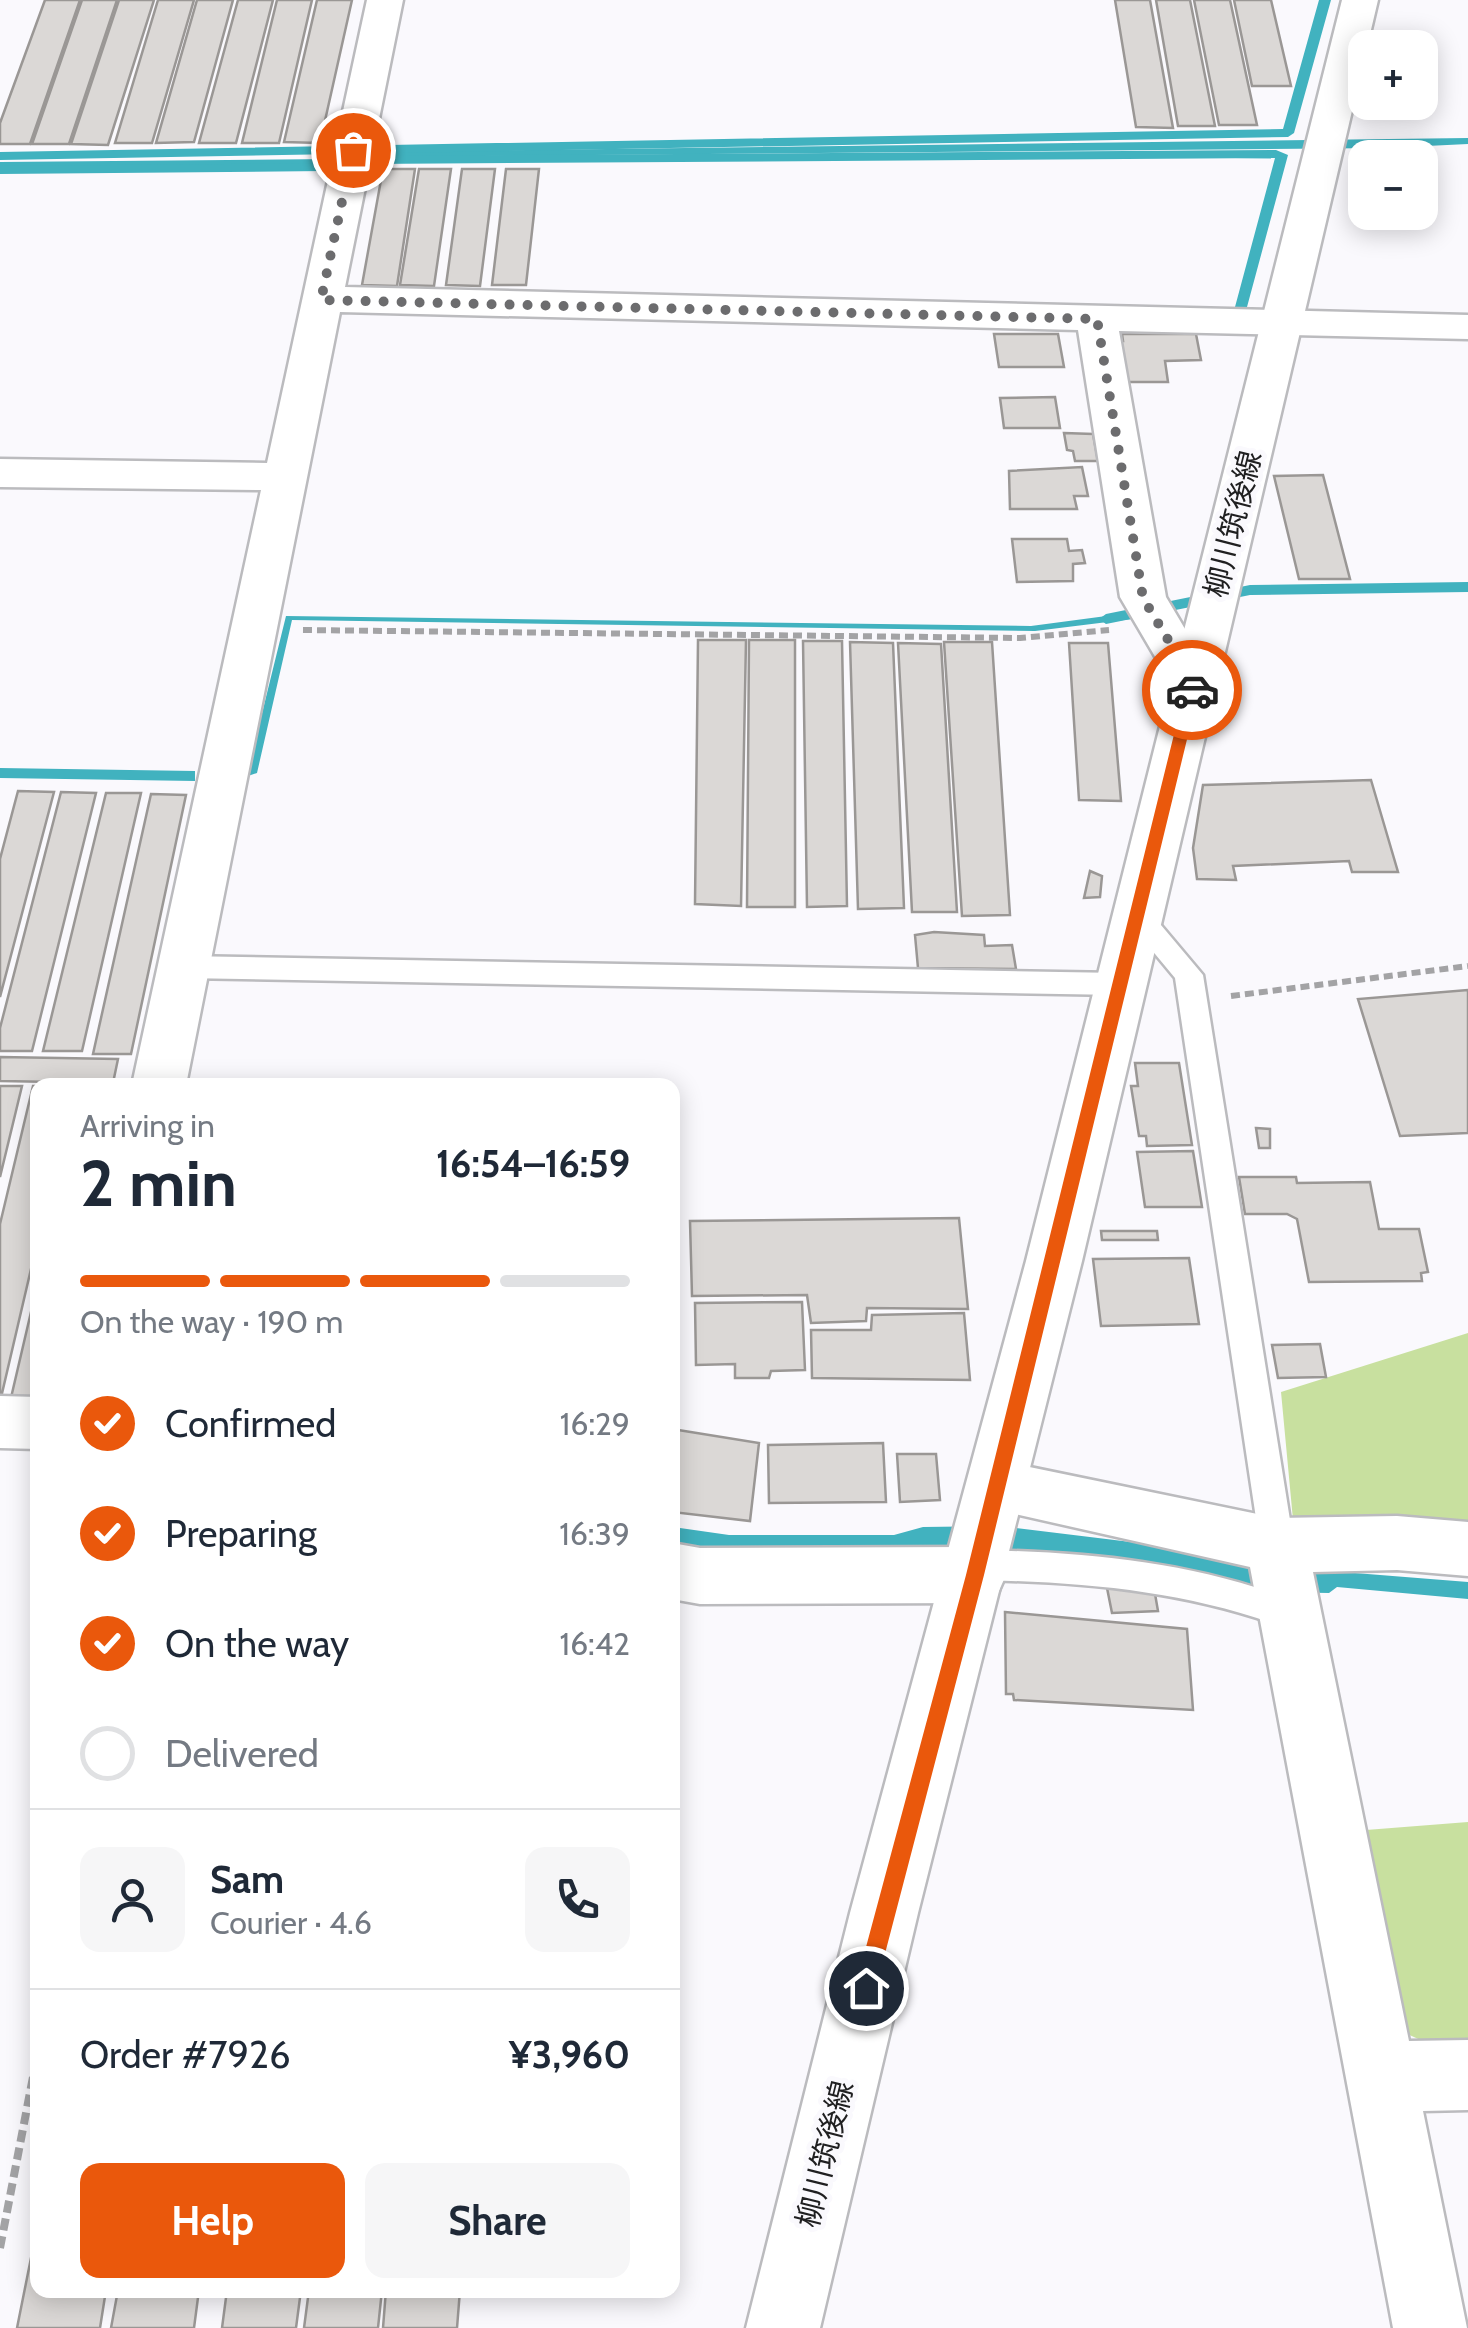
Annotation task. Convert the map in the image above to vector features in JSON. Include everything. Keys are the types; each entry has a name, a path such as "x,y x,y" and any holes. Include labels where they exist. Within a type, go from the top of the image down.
{"street":[{"path":"161,1078 385,0"},
{"name":"柳川筑後線","path":"783,2328 884,1913 976,1570 1360,0"},
{"path":"321,300 1468,327"},
{"path":"1097,319 1143,598 1194,683"},
{"path":"0,473 286,477"},
{"path":"0,1422 30,1423"},
{"path":"996,1486 1278,1545 1398,1543 1468,1549"},
{"path":"1278,1545 1430,2328"},
{"path":"680,1572 700,1576 976,1570"},
{"path":"1384,2078 1468,2075"}],"lane":[{"path":"1135,913 1189,975 1278,1545"},
{"path":"184,967 1119,984"},
{"path":"976,1570 1094,1567 1188,1579 1289,1614"}],"path":[{"path":"299,649 303,630 1020,638 1121,629"},
{"path":"1221,998 1468,966"},
{"path":"0,2248 30,2092"}],"green space":[{"path":"1468,1333 1468,1538 1293,1520 1281,1392"},
{"path":"1468,1822 1468,2055 1454,2055 1405,2033 1366,1830"}],"water":[{"path":"1468,138 1468,144 1438,145 1438,140 1348,140 1348,148 367,157 327,164 0,168 0,162 331,159 369,152"},
{"path":"1129,613 1132,619 1035,631 292,620 257,773 242,778 248,770 286,616 1031,626"},
{"path":"0,768 195,771 195,781 0,778"},
{"path":"1000,1526 1139,1543 1243,1564 1468,1582 1468,1599 1337,1587 1329,1593 1268,1592 1134,1559 1013,1555 965,1546 717,1553 680,1548 680,1528 729,1535 894,1535 923,1527"}],"building":[{"path":"45,0 80,0 30,144 0,144 0,123"},
{"path":"82,0 117,0 69,144 32,144"},
{"path":"119,0 154,0 108,145 71,144"},
{"path":"158,0 194,0 152,143 115,143"},
{"path":"197,0 233,0 194,142 156,143"},
{"path":"238,0 273,0 236,143 199,143"},
{"path":"277,0 312,0 279,143 242,143"},
{"path":"317,0 352,0 320,143 284,142"},
{"path":"1115,0 1150,0 1173,128 1136,127"},
{"path":"1156,0 1190,0 1215,126 1178,126"},
{"path":"1194,0 1230,0 1257,125 1219,125"},
{"path":"1234,0 1271,0 1291,86 1252,86"},
{"path":"383,169 415,169 397,286 362,285"},
{"path":"419,169 451,169 434,286 400,285"},
{"path":"462,169 495,169 480,286 446,285"},
{"path":"506,169 539,169 526,285 492,285"},
{"path":"994,334 1058,334 1064,367 999,367"},
{"path":"1122,334 1196,334 1201,360 1165,361 1168,382 1124,382 1116,341 1123,341"},
{"path":"1055,397 1060,428 1004,428 1000,398"},
{"path":"1064,433 1093,434 1098,461 1075,461 1073,451 1067,450"},
{"path":"1082,467 1088,496 1074,496 1077,509 1010,509 1009,471"},
{"path":"1323,475 1350,579 1299,579 1274,476"},
{"path":"1012,539 1067,539 1069,551 1082,550 1085,563 1073,564 1073,581 1017,582"},
{"path":"698,640 746,640 741,906 695,904"},
{"path":"749,640 795,640 795,907 747,907"},
{"path":"803,641 842,641 847,906 807,907"},
{"path":"850,642 893,643 904,908 858,909"},
{"path":"944,642 992,642 1010,915 962,916"},
{"path":"898,643 941,644 957,912 912,912"},
{"path":"1069,643 1108,643 1121,801 1079,800"},
{"path":"1371,780 1398,872 1352,872 1349,861 1233,866 1236,880 1197,879 1193,848 1203,785"},
{"path":"18,791 54,792 0,997 0,859"},
{"path":"61,792 96,793 32,1051 0,1051 0,1028"},
{"path":"106,793 141,793 82,1051 43,1051"},
{"path":"151,794 186,795 131,1054 93,1054"},
{"path":"1090,871 1102,876 1100,897 1084,898"},
{"path":"915,935 984,935 985,946 1012,945 1016,969 918,968"},
{"path":"1468,990 1468,1133 1400,1136 1358,999"},
{"path":"0,1057 118,1059 114,1078 0,1081"},
{"path":"1135,1063 1179,1063 1192,1145 1147,1146 1146,1136 1139,1136 1131,1086 1138,1086"},
{"path":"0,1086 22,1086 0,1177"},
{"path":"30,1099 30,1273 0,1402 0,1224"},
{"path":"1256,1128 1270,1129 1270,1148 1259,1148"},
{"path":"1193,1151 1202,1207 1145,1207 1137,1152"},
{"path":"1239,1177 1296,1177 1297,1183 1370,1182 1379,1229 1419,1229 1428,1272 1421,1273 1422,1281 1309,1282 1297,1219 1287,1214 1245,1214"},
{"path":"959,1218 968,1309 867,1308 866,1321 811,1323 807,1295 692,1296 690,1221"},
{"path":"1101,1231 1157,1231 1158,1240 1102,1240"},
{"path":"1189,1258 1199,1324 1101,1326 1093,1259"},
{"path":"802,1302 805,1370 771,1371 769,1378 735,1378 735,1364 696,1365 695,1303"},
{"path":"964,1313 970,1380 812,1378 811,1330 871,1330 872,1315"},
{"path":"30,1316 30,1403 10,1402"},
{"path":"1320,1344 1326,1377 1278,1378 1272,1345"},
{"path":"680,1430 759,1443 750,1521 680,1513"},
{"path":"883,1443 886,1502 769,1503 768,1445"},
{"path":"897,1454 936,1454 940,1500 900,1502"},
{"path":"1107,1588 1154,1588 1158,1611 1112,1613"},
{"path":"1005,1612 1187,1629 1193,1710 1014,1700 1013,1694 1006,1694"},
{"path":"30,2263 30,2298 105,2298 100,2328 17,2328"},
{"path":"117,2298 198,2298 194,2328 111,2328"},
{"path":"226,2298 300,2298 296,2328 222,2328"},
{"path":"308,2298 381,2298 378,2328 304,2328"},
{"path":"385,2298 459,2298 457,2328 383,2328"}],"waterway":[{"path":"0,156 1288,133 1325,0"},
{"path":"0,170 324,167 368,160 1282,155 1241,307"},
{"path":"1106,619 1250,590 1468,587"}],"way so far":[{"path":"353,150 321,300 1097,319 1143,598 1194,683 1192,690"}],"route":[{"path":"866,1988 1054,1261 1135,913 1192,690"}]}
